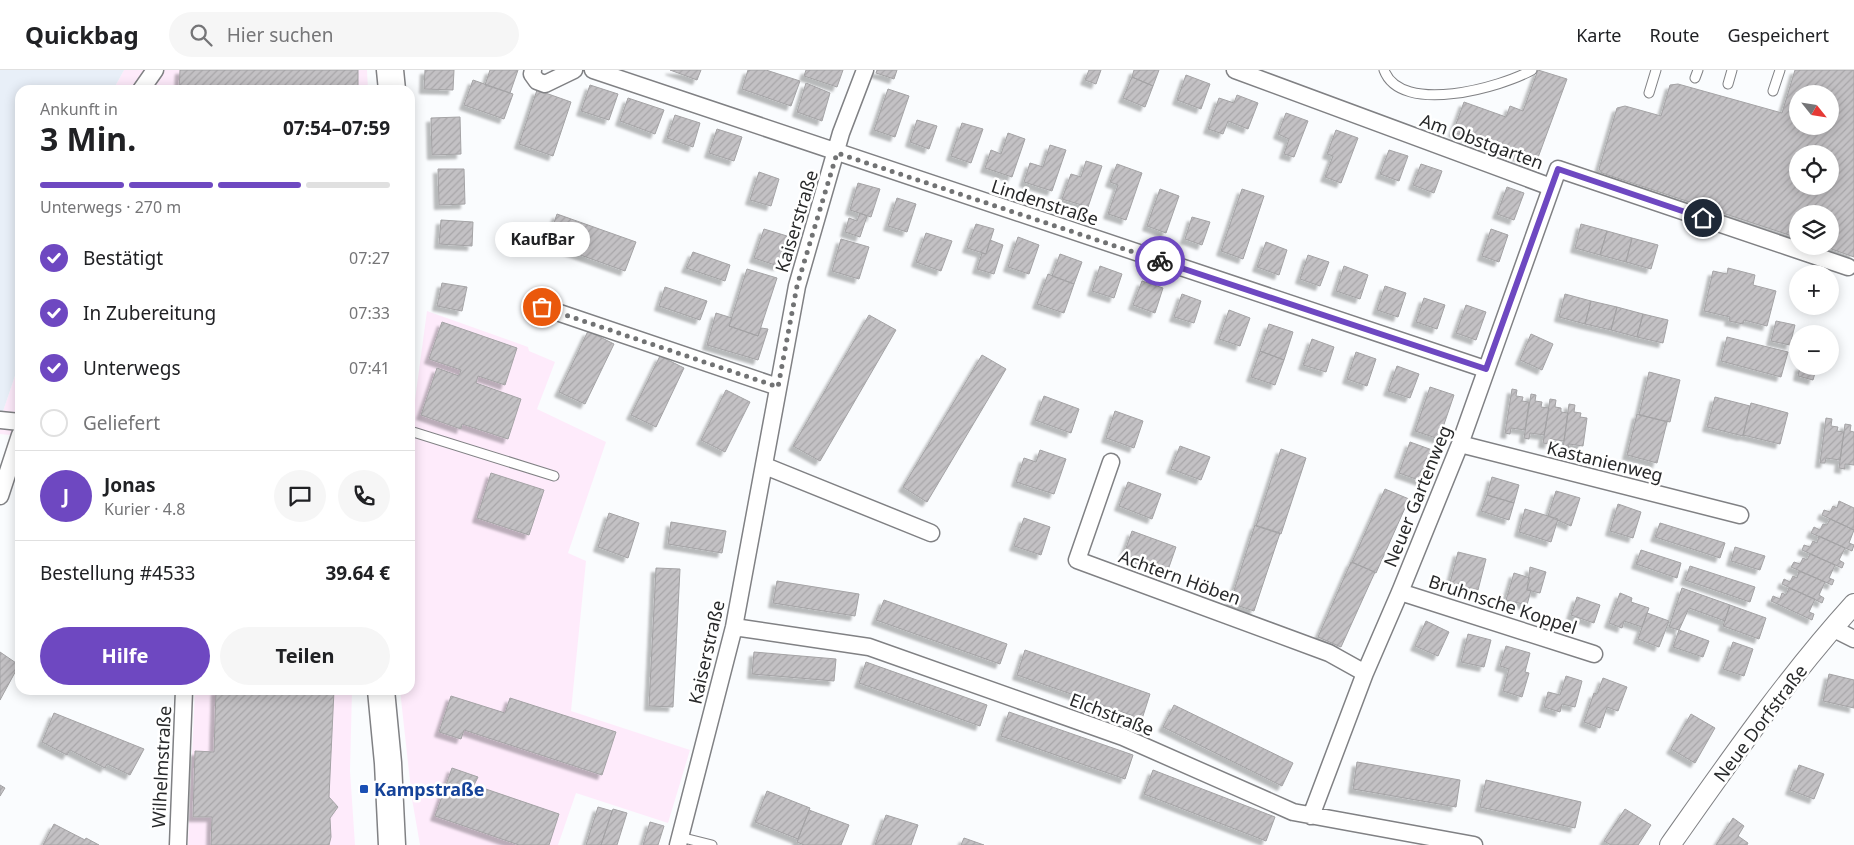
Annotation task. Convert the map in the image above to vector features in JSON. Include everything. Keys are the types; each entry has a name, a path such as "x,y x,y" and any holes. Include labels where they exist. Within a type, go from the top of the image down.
{"main road":[{"path":"390,70 392,85"},
{"path":"381,695 388,763 392,845"}],"street":[{"path":"144,85 155,70"},
{"path":"533,70 532,74 537,81 545,84 574,70"},
{"name":"Lindenstraße","path":"593,70 1486,369"},
{"name":"Kaiserstraße","path":"679,841 734,627 797,286 837,153 841,133 865,70"},
{"name":"Am Obstgarten","path":"1235,70 1551,188 1558,169 1848,267"},
{"name":"Neuer Gartenweg","path":"1311,816 1365,673 1460,444 1551,188"},
{"path":"542,307 778,387"},
{"path":"0,420 15,422"},
{"name":"Kastanienweg","path":"1460,444 1740,516"},
{"path":"0,496 15,450"},
{"name":"Achtern Höben","path":"1111,462 1077,560 1330,653 1365,673"},
{"path":"764,466 931,533"},
{"name":"Bruhnsche Koppel","path":"1400,592 1594,654"},
{"name":"Neue Dorfstraße","path":"1670,845 1748,736 1832,628 1854,604"},
{"name":"Elchstraße","path":"734,627 869,647 1123,737 1293,812 1474,845"},
{"path":"1832,628 1854,639"},
{"name":"Wilhelmstraße","path":"178,845 184,695"}],"lane":[{"path":"1384,70 1388,78 1401,87 1424,94 1444,95 1483,88 1532,70"},
{"path":"1649,94 1656,70"},
{"path":"1728,84 1732,70"},
{"path":"1773,91 1780,70"},
{"path":"415,433 554,476"},
{"path":"679,841 712,845"}],"shaded area":[{"path":"0,70 124,70 116,85 15,85 15,376 0,420"},
{"path":"124,70 367,70 368,85 116,85"},
{"path":"427,311 528,347 529,351 555,362 537,409 606,442 568,553 586,561 571,711 690,750 668,823 576,793 558,845 420,845 412,799 401,695 415,695 415,400"},
{"path":"15,376 15,436 0,434 0,420"},
{"path":"195,695 352,695 350,771 355,845 188,845"}],"building":[{"path":"180,70 358,70 358,85 179,85"},
{"path":"425,70 454,70 453,90 424,89"},
{"path":"490,70 518,70 510,93 485,85"},
{"path":"670,70 701,70 697,80"},
{"path":"748,70 766,70 800,81 791,106 742,89"},
{"path":"806,70 843,70 837,87 804,76"},
{"path":"877,70 897,70 894,79 876,73"},
{"path":"1089,70 1101,70 1096,84 1085,80"},
{"path":"1134,70 1159,70 1153,86 1132,77"},
{"path":"1538,70 1567,79 1536,163 1453,132 1464,102 1506,117 1510,106 1523,111"},
{"path":"1795,70 1854,70 1854,257 1839,252 1839,205 1789,205 1789,235 1602,173 1599,169 1617,108 1625,106 1661,116 1670,85 1678,84 1782,113 1789,90 1789,135 1839,135 1839,85 1790,85"},
{"path":"1186,75 1210,84 1201,109 1177,100"},
{"path":"1132,77 1153,86 1145,107 1123,98"},
{"path":"473,80 513,94 504,119 464,105"},
{"path":"806,83 830,93 822,121 797,112"},
{"path":"590,85 618,94 609,120 581,111"},
{"path":"888,89 909,96 895,137 874,130"},
{"path":"537,90 571,102 553,156 519,144"},
{"path":"1237,95 1258,103 1248,129 1228,121 1223,134 1208,129 1219,98 1234,103"},
{"path":"628,98 664,110 655,134 620,121"},
{"path":"1286,113 1308,121 1294,157 1284,154 1289,139 1278,134"},
{"path":"675,115 700,123 693,147 667,138"},
{"path":"460,117 461,154 432,155 431,118"},
{"path":"917,120 937,126 929,149 910,142"},
{"path":"962,123 983,129 971,163 951,156"},
{"path":"717,129 742,137 734,161 709,153"},
{"path":"1336,130 1358,138 1341,183 1325,177 1333,156 1327,154"},
{"path":"1008,133 1025,139 1012,177 985,168 991,150 1001,154"},
{"path":"1050,145 1066,150 1052,191 1024,182 1030,163 1043,167"},
{"path":"1389,150 1408,156 1399,181 1380,174"},
{"path":"1086,161 1102,166 1088,207 1062,199 1071,174 1081,177"},
{"path":"1117,164 1142,173 1126,220 1108,214 1118,185 1110,182"},
{"path":"1421,164 1442,171 1434,193 1413,185"},
{"path":"438,169 464,169 465,204 439,205"},
{"path":"759,172 779,179 771,206 750,200"},
{"path":"858,183 880,189 871,217 850,210"},
{"path":"1507,187 1524,193 1514,220 1497,214"},
{"path":"1160,189 1179,196 1166,233 1147,226"},
{"path":"1242,189 1264,196 1243,259 1221,251"},
{"path":"897,198 916,204 907,232 888,226"},
{"path":"860,213 867,216 860,237 845,232 849,218 857,221"},
{"path":"557,214 636,242 625,271 547,243"},
{"path":"1192,217 1210,222 1202,245 1185,239"},
{"path":"441,220 473,222 472,246 439,244"},
{"path":"976,224 994,229 986,254 967,248"},
{"path":"1581,224 1607,231 1600,255 1575,248"},
{"path":"764,229 787,236 778,266 754,258"},
{"path":"1491,229 1508,235 1499,262 1482,256"},
{"path":"1607,231 1632,238 1626,262 1600,255"},
{"path":"926,233 952,241 941,271 916,262"},
{"path":"1018,237 1039,245 1029,274 1008,267"},
{"path":"1632,238 1658,245 1651,269 1626,262"},
{"path":"841,239 869,247 859,279 832,271"},
{"path":"990,240 1003,245 994,274 977,269 982,253 986,254"},
{"path":"1266,242 1287,250 1279,275 1257,267"},
{"path":"693,252 730,265 725,281 686,268"},
{"path":"1060,254 1082,262 1074,284 1052,276"},
{"path":"1308,255 1329,262 1320,286 1300,279"},
{"path":"1100,266 1122,274 1114,298 1092,291"},
{"path":"1344,266 1368,275 1360,299 1336,291"},
{"path":"1728,268 1755,275 1753,285 1776,291 1767,326 1744,320 1743,324 1729,321 1730,317 1704,311 1713,271 1727,274"},
{"path":"747,269 777,278 758,336 729,326"},
{"path":"1048,274 1074,284 1064,313 1037,304"},
{"path":"1142,281 1163,288 1155,313 1133,305"},
{"path":"442,283 467,287 462,311 437,306"},
{"path":"1385,286 1406,293 1398,317 1377,310"},
{"path":"665,287 707,301 700,320 659,306"},
{"path":"1182,294 1201,301 1194,323 1174,317"},
{"path":"1565,294 1591,301 1585,324 1559,317"},
{"path":"1424,298 1445,305 1437,329 1416,322"},
{"path":"1591,301 1617,307 1611,330 1585,324"},
{"path":"1466,305 1486,312 1476,340 1456,333"},
{"path":"1617,307 1643,314 1637,337 1611,330"},
{"path":"1229,310 1250,318 1240,346 1219,339"},
{"path":"716,313 732,318 729,326 758,336 761,328 768,329 758,360 707,345"},
{"path":"1643,314 1668,320 1663,343 1637,337"},
{"path":"869,315 896,330 820,461 793,446"},
{"path":"1776,321 1795,325 1789,325 1789,345 1771,341"},
{"path":"442,322 517,348 505,385 478,376 476,383 521,399 508,439 462,424 461,429 421,415 437,368 459,376 461,370 429,359"},
{"path":"1269,324 1293,332 1284,360 1260,351"},
{"path":"588,331 614,344 585,404 559,392"},
{"path":"1531,334 1553,344 1542,370 1520,360"},
{"path":"1727,337 1788,352 1781,377 1721,361"},
{"path":"1312,339 1334,347 1326,372 1303,365"},
{"path":"1260,351 1284,360 1275,385 1251,377"},
{"path":"1356,352 1376,359 1367,386 1347,379"},
{"path":"982,355 1006,369 927,502 903,487"},
{"path":"660,356 684,368 656,427 631,415"},
{"path":"1397,366 1419,374 1410,398 1388,391"},
{"path":"1649,372 1680,380 1670,422 1639,415"},
{"path":"1798,375 1814,375 1813,380"},
{"path":"1430,387 1454,395 1439,439 1415,431"},
{"path":"1512,389 1517,390 1516,396 1523,397 1522,401 1529,402 1525,430 1511,428 1510,434 1505,433"},
{"path":"726,390 750,402 725,452 701,440"},
{"path":"1531,394 1536,395 1535,401 1542,402 1541,407 1549,408 1544,435 1530,433 1529,439 1524,438"},
{"path":"1044,396 1079,409 1071,433 1035,420"},
{"path":"1715,397 1750,406 1743,436 1707,427"},
{"path":"1550,399 1556,400 1555,407 1561,408 1561,412 1568,413 1564,441 1550,439 1549,444 1543,443"},
{"path":"1751,403 1788,413 1780,444 1743,435"},
{"path":"1569,404 1575,405 1574,412 1581,413 1580,417 1587,418 1583,446 1569,444 1568,449 1563,448"},
{"path":"1115,411 1143,421 1134,448 1106,438"},
{"path":"1637,414 1667,422 1657,463 1627,455"},
{"path":"1826,418 1832,419 1831,426 1838,427 1837,431 1844,432 1840,460 1826,458 1825,463 1820,463"},
{"path":"1845,424 1851,425 1850,431 1854,432 1854,465 1845,464 1845,469 1839,468"},
{"path":"1410,442 1435,451 1424,482 1399,473"},
{"path":"1180,446 1210,457 1201,480 1171,469"},
{"path":"1281,449 1306,458 1281,534 1256,526"},
{"path":"1040,450 1066,459 1054,494 1016,482 1024,458 1036,462"},
{"path":"491,473 544,490 529,535 477,518"},
{"path":"1492,477 1519,485 1514,503 1487,495"},
{"path":"1128,482 1161,494 1152,519 1119,506"},
{"path":"1385,489 1409,499 1376,573 1352,562"},
{"path":"1556,491 1580,498 1571,526 1548,516"},
{"path":"1487,495 1514,503 1509,520 1481,511"},
{"path":"1839,501 1854,508 1854,530 1822,515 1824,510 1830,512 1833,506 1837,508"},
{"path":"1618,504 1641,512 1633,538 1610,531"},
{"path":"1525,509 1558,519 1551,542 1519,532"},
{"path":"609,513 639,523 628,558 598,547"},
{"path":"1024,518 1050,527 1041,555 1014,546"},
{"path":"1830,519 1854,530 1849,543 1854,545 1852,551 1811,533 1814,527 1820,530 1823,524 1827,525"},
{"path":"671,522 726,531 722,553 668,544"},
{"path":"1660,523 1725,543 1720,558 1655,537"},
{"path":"1255,525 1280,533 1254,611 1230,603"},
{"path":"1132,531 1176,547 1168,570 1124,554"},
{"path":"1819,536 1845,548 1839,560 1844,563 1842,568 1802,550 1804,545 1810,547 1813,541 1817,543"},
{"path":"1735,547 1765,556 1760,570 1731,561"},
{"path":"1641,550 1681,563 1677,578 1636,564"},
{"path":"1458,552 1486,559 1478,590 1450,583"},
{"path":"1810,554 1835,565 1829,578 1834,580 1832,585 1791,567 1794,562 1800,564 1803,558 1807,560"},
{"path":"1351,562 1375,572 1341,647 1318,637"},
{"path":"1690,566 1755,587 1750,602 1685,580"},
{"path":"1530,567 1546,572 1540,593 1527,590"},
{"path":"656,568 680,569 673,707 649,706"},
{"path":"1799,571 1825,582 1819,595 1824,598 1822,603 1782,584 1784,579 1790,582 1793,576 1797,578"},
{"path":"1514,573 1530,578 1527,590 1531,590 1527,605 1506,600"},
{"path":"777,581 859,594 855,616 773,603"},
{"path":"1682,588 1730,605 1725,621 1689,608 1679,630 1669,627"},
{"path":"1789,588 1815,599 1809,612 1814,614 1812,620 1771,601 1773,596 1780,599 1782,593 1786,595"},
{"path":"1620,593 1632,598 1631,602 1649,608 1642,627 1624,621 1622,628 1609,623"},
{"path":"1577,597 1600,605 1594,623 1571,615"},
{"path":"884,600 1007,644 1000,664 876,620"},
{"path":"1730,605 1766,618 1759,639 1723,626"},
{"path":"1647,613 1669,621 1659,647 1638,639"},
{"path":"1426,621 1449,632 1438,656 1415,646"},
{"path":"1679,630 1709,641 1703,657 1673,647"},
{"path":"1468,634 1491,640 1484,667 1461,662"},
{"path":"1733,642 1753,649 1744,676 1723,669"},
{"path":"1506,646 1530,653 1525,672 1529,673 1522,697 1503,691 1509,669 1500,666"},
{"path":"1025,650 1150,694 1142,719 1017,675"},
{"path":"0,652 15,662 15,672 0,700"},
{"path":"754,652 836,659 834,681 752,674"},
{"path":"866,662 987,705 980,726 859,683"},
{"path":"1829,674 1854,680 1854,708 1823,701"},
{"path":"1566,676 1582,681 1575,707 1562,704 1560,712 1544,707 1548,692 1560,695"},
{"path":"1603,678 1627,687 1618,711 1607,707 1600,728 1584,722 1594,693 1597,694"},
{"path":"216,695 334,695 329,797 338,807 330,818 331,837 329,845 211,845 212,817 193,817 195,751 214,752"},
{"path":"451,696 505,713 510,698 616,732 602,775 464,730 461,739 439,732"},
{"path":"1174,705 1293,763 1282,786 1163,727"},
{"path":"1009,712 1133,755 1125,779 1001,736"},
{"path":"54,713 144,749 130,775 107,764 105,768 70,750 67,755 42,742"},
{"path":"1691,714 1715,728 1695,763 1671,749"},
{"path":"1357,762 1460,780 1456,807 1353,789"},
{"path":"1799,765 1824,774 1814,799 1790,790"},
{"path":"452,768 478,777 474,785 559,814 549,845 519,845 435,816"},
{"path":"1153,770 1275,817 1266,841 1144,794"},
{"path":"1486,780 1581,802 1575,828 1480,807"},
{"path":"0,785 5,788 0,796"},
{"path":"767,791 810,808 798,839 755,822"},
{"path":"598,807 612,811 601,845 586,845"},
{"path":"613,809 627,813 617,845 601,845"},
{"path":"1625,809 1651,825 1638,845 1611,845 1604,841"},
{"path":"809,810 849,825 841,845 804,845 797,842"},
{"path":"886,815 918,825 911,845 875,845"},
{"path":"1733,818 1744,826 1738,836 1748,843 1747,845 1716,845"},
{"path":"650,822 664,826 658,845 643,845"},
{"path":"54,824 85,840 86,838 99,845 43,845"},
{"path":"964,838 984,845 961,845"}],"way so far":[{"path":"542,307 778,387 797,286 837,153 1160,261"}],"place":[{"name":"KaufBar","path":"542,307"},
{"name":"Kampstraße","path":"364,789"}],"route":[{"path":"1160,261 1486,369 1558,169 1703,218"}]}
